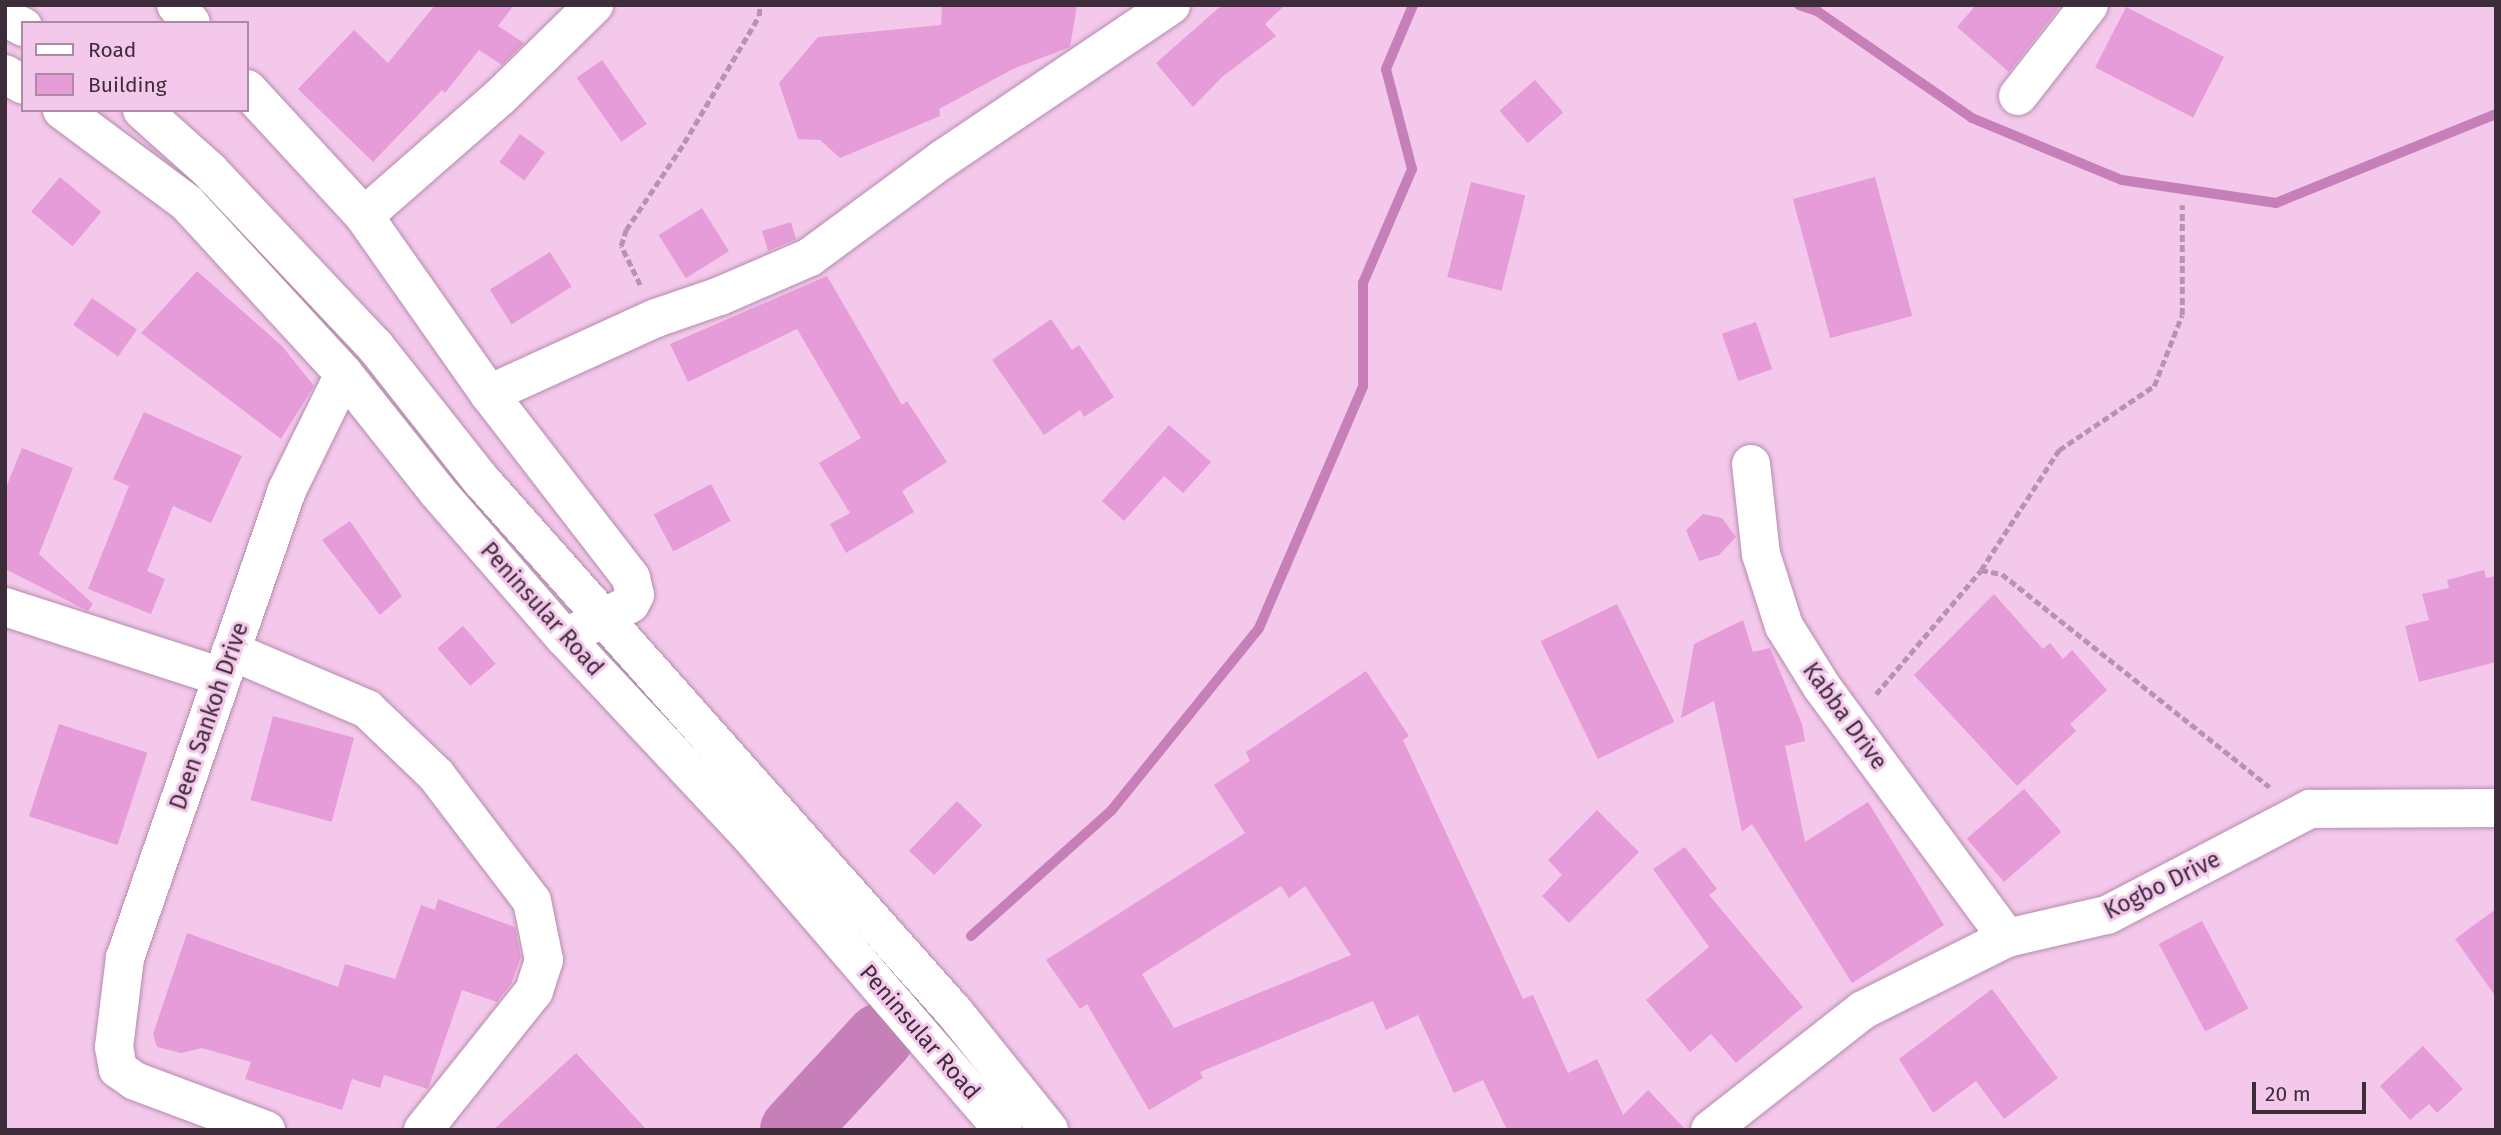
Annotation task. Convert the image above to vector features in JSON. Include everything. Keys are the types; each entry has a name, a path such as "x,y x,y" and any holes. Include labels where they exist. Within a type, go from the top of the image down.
{"street":[{"path":"176,5 189,21"},
{"path":"364,216 500,97 594,5"},
{"path":"489,394 656,317 720,296 810,257 943,159 1171,5"},
{"path":"2018,96 2089,5"},
{"path":"5,16 21,26"},
{"path":"5,74 21,84"},
{"path":"248,90 364,216 489,394 631,578 635,595 630,604 565,638"},
{"name":"Peninsular Road","path":"65,112 187,203 344,374 437,491 565,638 752,838 1003,1130"},
{"name":"Peninsular Road","path":"144,112 210,171 375,346 481,480 600,618 955,1013 1049,1130"},
{"name":"Deen Sankoh Drive","path":"266,1130 135,1081 118,1069 114,1047 125,958 286,492 344,374"},
{"name":"Kabba Drive","path":"1751,464 1759,542 1784,626 1851,724 2007,938"},
{"path":"5,607 227,664 367,709 436,775 532,901 544,960 534,991 423,1130"},
{"name":"Kogbo Drive","path":"1710,1130 1863,1010 2007,938 2107,915 2310,809 2496,808"}],"path":[{"path":"656,317 621,246 626,230 684,143 759,16 760,5"},
{"path":"1851,724 1981,570 2059,450 2154,386 2182,315 2182,205"},
{"path":"1981,570 2002,573 2267,786 2310,809"}],"building":[{"path":"435,5 514,5 498,26 524,43 502,65 479,50 445,93 442,90 373,162 298,89 354,30 388,63"},
{"path":"942,5 1077,5 1070,47 1013,69 939,109 940,116 840,158 820,140 798,139 779,83 818,37 941,25"},
{"path":"1222,5 1285,5 1265,24 1276,36 1222,77 1193,107 1156,63"},
{"path":"1976,5 2061,5 2009,72 1957,27"},
{"path":"2126,7 2224,57 2193,118 2095,68"},
{"path":"602,60 647,124 621,142 577,78"},
{"path":"1535,80 1563,112 1528,143 1500,111"},
{"path":"520,134 545,152 525,181 499,162"},
{"path":"60,177 101,212 72,246 31,211"},
{"path":"1875,177 1912,316 1830,338 1793,199"},
{"path":"1471,182 1525,196 1502,291 1447,277"},
{"path":"702,208 729,251 686,278 659,235"},
{"path":"791,222 796,239 768,251 762,231"},
{"path":"550,252 572,287 512,324 490,290"},
{"path":"197,271 282,346 314,386 281,439 141,333"},
{"path":"827,276 902,405 907,401 947,462 902,491 914,512 846,553 830,524 850,513 819,463 861,438 797,329 688,382 670,344"},
{"path":"92,298 137,330 118,357 73,325"},
{"path":"1051,319 1072,350 1079,345 1114,397 1084,417 1080,410 1044,435 992,360"},
{"path":"1756,322 1772,369 1738,381 1722,334"},
{"path":"144,412 242,456 211,523 173,506 147,571 165,579 151,614 88,589 129,486 113,479"},
{"path":"1169,425 1211,462 1183,493 1164,476 1124,521 1102,501"},
{"path":"22,448 73,468 39,554 93,604 88,611 5,569 5,490"},
{"path":"711,484 731,521 673,552 654,515"},
{"path":"1703,514 1722,518 1736,537 1719,555 1699,561 1686,530"},
{"path":"350,521 402,596 380,615 322,540"},
{"path":"2484,570 2486,578 2496,576 2496,662 2419,682 2405,626 2429,620 2422,594 2449,588 2447,580"},
{"path":"1994,594 2043,649 2050,643 2063,659 2072,650 2107,690 2070,724 2076,731 2017,786 1914,675"},
{"path":"1617,604 1674,722 1598,759 1541,641"},
{"path":"1743,620 1753,652 1770,648 1802,724 1805,741 1785,746 1805,842 1868,802 1944,925 1852,983 1752,824 1742,832 1714,701 1681,718 1694,644"},
{"path":"463,626 496,664 470,686 437,648"},
{"path":"1366,671 1409,736 1403,740 1523,999 1533,995 1568,1073 1597,1059 1623,1115 1648,1090 1686,1130 1507,1130 1483,1080 1454,1093 1418,1015 1386,1030 1373,1001 1200,1072 1203,1078 1149,1110 1087,1004 1080,1009 1046,960 1245,833 1214,785 1250,761 1246,752","holes":["1281,886 1289,898 1305,886 1351,955 1174,1028 1142,974"]},
{"path":"273,716 354,738 332,822 250,800"},
{"path":"59,724 147,753 117,845 29,816"},
{"path":"2024,789 2061,832 2004,882 1967,839"},
{"path":"957,801 982,825 934,875 909,851"},
{"path":"1597,810 1639,852 1569,923 1542,896 1562,875 1548,860"},
{"path":"1685,847 1717,889 1709,895 1803,1007 1736,1063 1711,1034 1690,1052 1646,1000 1709,947 1653,869"},
{"path":"438,899 515,927 521,957 511,984 497,1002 462,990 428,1089 384,1075 380,1088 352,1079 342,1110 245,1079 251,1062 202,1048 181,1053 157,1047 153,1034 187,933 338,987 345,964 395,979 421,905 435,910"},
{"path":"2496,909 2496,997 2455,939"},
{"path":"2202,921 2248,1008 2205,1031 2159,944"},
{"path":"1992,989 2058,1078 2004,1119 1976,1081 1933,1113 1899,1059"},
{"path":"2423,1046 2463,1089 2437,1113 2429,1104 2410,1120 2380,1086"},
{"path":"576,1053 647,1130 493,1130"}],"waterway":[{"path":"971,936 1111,811 1259,628 1363,386 1363,283 1412,169 1386,69 1413,5"},
{"path":"1799,5 1817,11 1972,118 2122,180 2276,203 2496,114"},
{"path":"794,1130 880,1037"}]}
